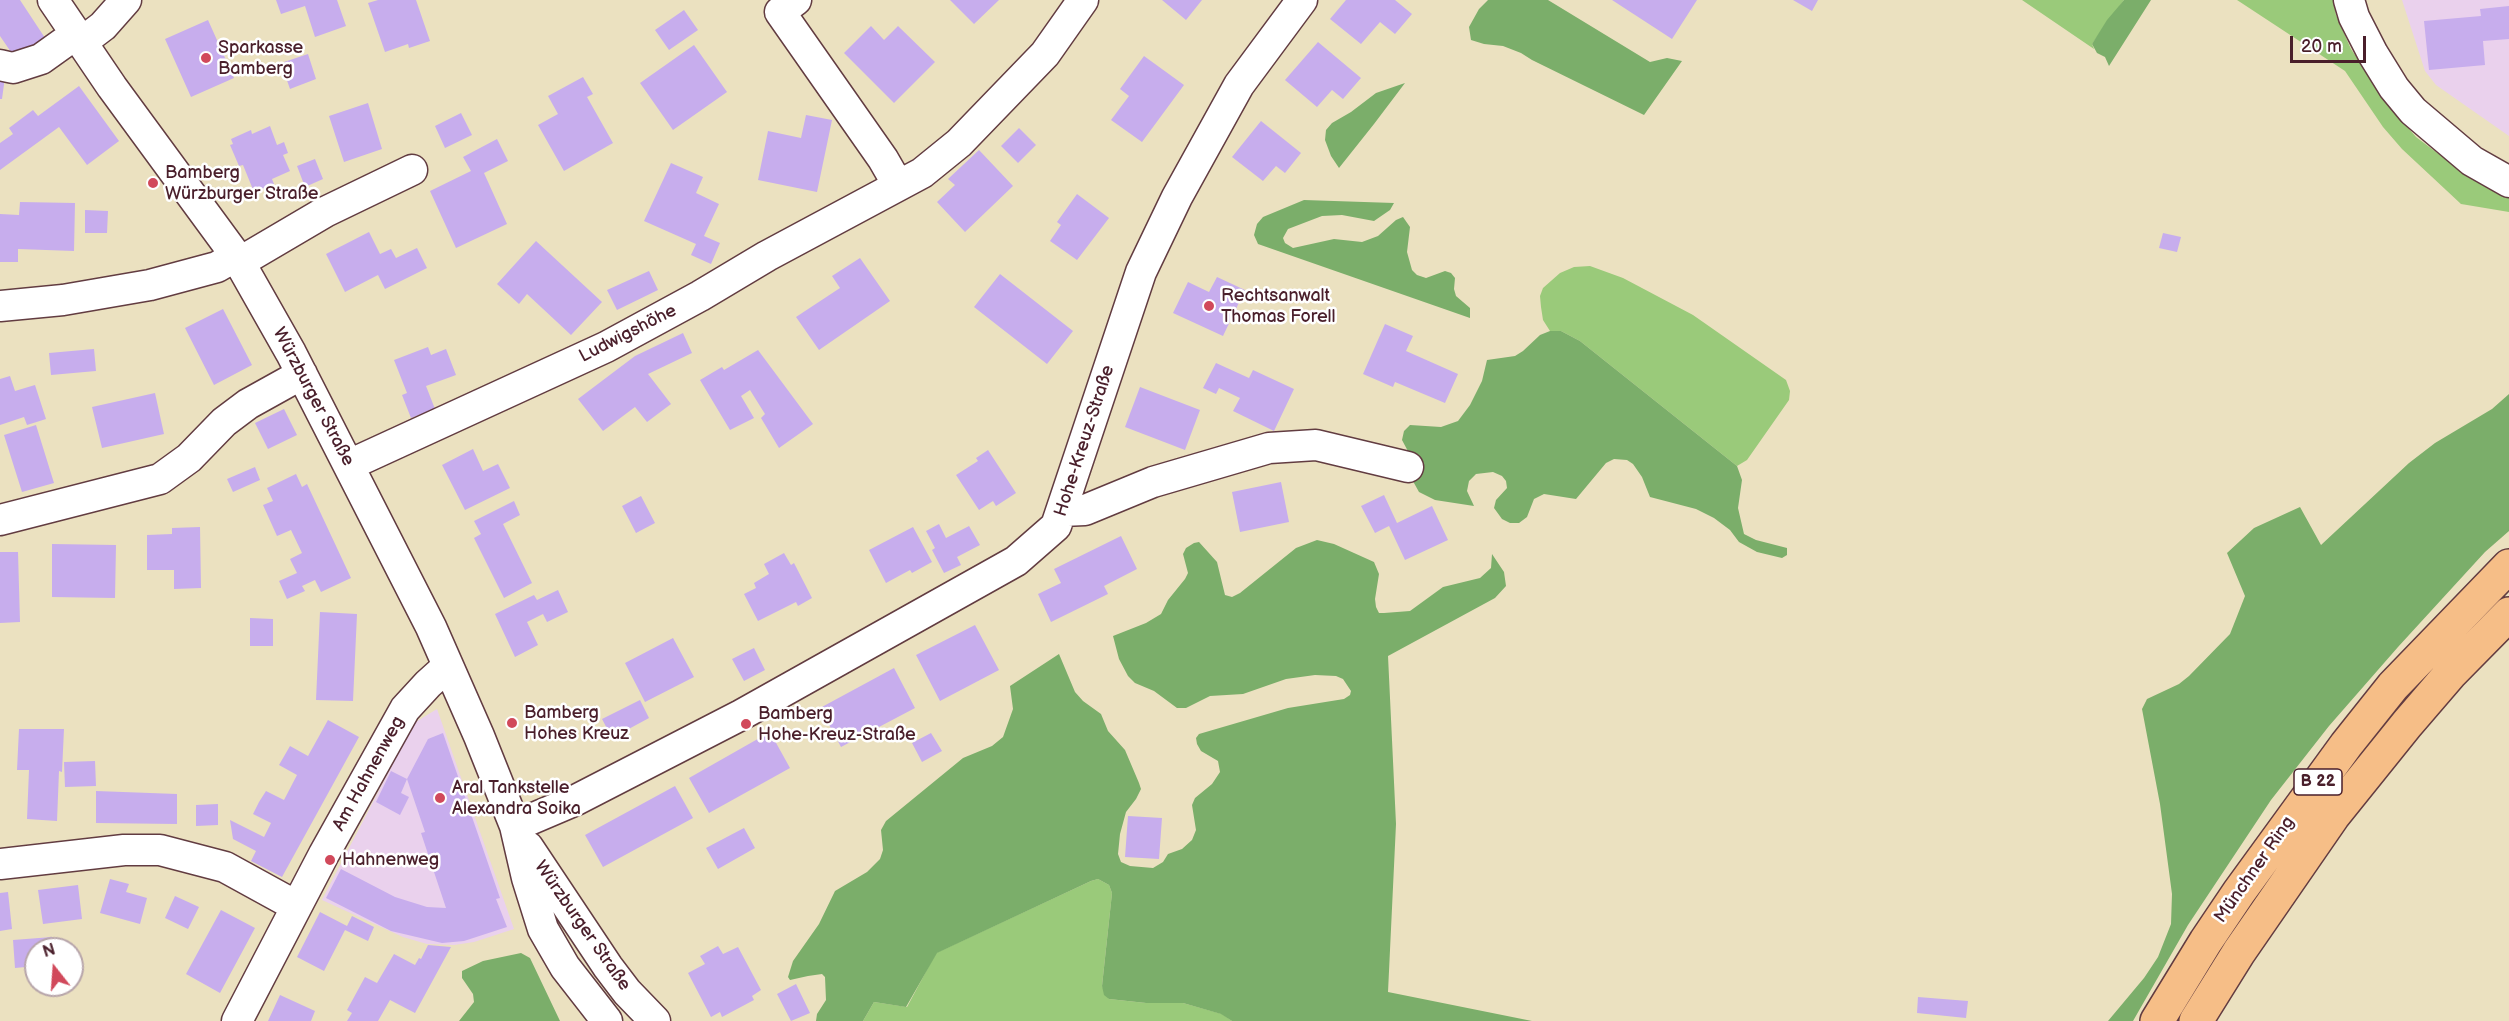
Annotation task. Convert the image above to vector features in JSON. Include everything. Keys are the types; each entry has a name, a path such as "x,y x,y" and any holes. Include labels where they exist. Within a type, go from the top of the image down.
{"main road":[{"name":"Münchner Ring","path":"2157,1021 2226,912 2346,745 2393,686 2509,566"},
{"name":"Münchner Ring","path":"2196,1021 2239,952 2333,816 2450,674 2509,614"}],"street":[{"name":"Würzburger Straße","path":"53,0 238,259 302,374 431,627 479,736 515,826 527,878 543,929 565,967 607,1021"},
{"path":"0,65 13,68 34,62 103,27 126,0"},
{"path":"796,0 780,12 883,159 898,185"},
{"name":"Ludwigshöhe","path":"349,465 606,347 700,296 767,256 922,173 959,143 998,105 1045,54 1083,0"},
{"name":"Hohe-Kreuz-Straße","path":"515,826 576,800 741,715 1016,561 1056,526 1142,272 1178,197 1239,85 1302,0"},
{"path":"2349,0 2354,17 2373,54 2394,88 2413,111 2472,161 2509,182"},
{"path":"0,306 63,300 150,285 217,267 238,259 324,212 412,170"},
{"path":"0,520 160,479 189,458 224,422 248,404 302,374"},
{"path":"1062,511 1085,510 1153,482 1269,448 1316,445 1408,467"},
{"name":"Am Hahnenweg","path":"237,1021 296,906 405,709 448,666"},
{"name":"Würzburger Straße","path":"515,826 564,904 608,967 627,992 655,1021"},
{"path":"0,864 124,850 159,850 225,867 296,906"}],"shaded area":[{"path":"2402,0 2509,0 2509,136 2436,85 2425,71"},
{"path":"437,709 514,929 474,942 454,945 427,944 403,937 322,900 414,723"}],"green space":[{"path":"1488,0 1548,0 1650,62 1667,58 1682,61 1644,115 1521,53 1503,46 1471,40 1469,27 1479,9"},
{"path":"2022,0 2124,0 2092,44 2094,49"},
{"path":"2124,0 2151,0 2109,66 2105,57 2097,53 2092,44 2107,20"},
{"path":"2237,0 2333,0 2336,15 2351,49 2387,103 2416,137 2456,167 2509,196 2509,212 2461,204 2402,149 2383,127 2345,71"},
{"path":"1405,83 1339,168 1325,140 1326,130 1332,123 1376,93"},
{"path":"1304,200 1394,203 1390,210 1374,221 1342,215 1322,216 1288,229 1283,238 1285,243 1293,248 1334,239 1362,242 1378,236 1396,220 1403,217 1410,227 1407,252 1412,270 1417,275 1426,278 1445,271 1451,273 1455,278 1456,296 1470,308 1470,318 1258,244 1254,235 1257,224 1263,217"},
{"path":"1590,266 1623,278 1693,315 1786,380 1790,391 1789,400 1747,460 1737,466 1580,341 1561,331 1550,331 1543,320 1540,296 1543,288 1560,273 1574,267"},
{"path":"1550,331 1561,331 1580,341 1737,466 1742,480 1738,508 1744,534 1756,540 1787,548 1787,555 1782,558 1757,552 1739,542 1730,530 1714,518 1696,509 1650,497 1642,477 1633,464 1627,460 1614,459 1606,463 1576,499 1544,494 1534,499 1527,517 1519,523 1510,523 1502,519 1494,508 1496,500 1507,488 1502,476 1493,472 1476,474 1469,481 1467,491 1474,506 1435,500 1419,492 1414,483 1410,455 1402,440 1404,431 1410,425 1441,427 1458,421 1470,405 1482,381 1487,360 1515,356 1540,335"},
{"path":"2509,394 2509,531 2485,552 2398,647 2329,726 2271,800 2188,925 2133,1021 2108,1021 2144,978 2158,957 2171,924 2172,894 2160,804 2142,709 2147,699 2179,684 2189,676 2230,634 2245,596 2227,553 2254,528 2300,507 2321,545 2409,463 2435,443 2492,409"},
{"path":"1317,540 1334,544 1374,562 1379,574 1375,599 1379,613 1410,611 1443,587 1480,578 1491,568 1492,554 1504,572 1506,586 1495,598 1388,656 1396,824 1388,992 1532,1021 1232,1021 1221,1014 1183,1003 1146,1003 1109,999 1104,995 1102,986 1112,893 1109,885 1098,879 937,953 906,1007 874,1002 863,1021 816,1021 817,1014 826,1000 825,977 822,974 790,980 788,977 793,961 819,924 835,891 867,872 880,859 883,850 881,830 886,821 963,758 992,746 1003,737 1013,709 1010,686 1059,654 1075,692 1101,714 1108,731 1125,750 1139,783 1141,789 1126,812 1120,834 1118,854 1121,862 1130,866 1153,868 1163,862 1168,854 1182,849 1192,840 1196,830 1192,805 1195,798 1212,784 1220,772 1218,761 1201,751 1197,744 1196,738 1199,734 1288,708 1344,699 1350,695 1351,691 1343,679 1336,676 1315,675 1286,679 1243,694 1210,696 1186,708 1177,708 1154,691 1135,683 1128,676 1119,659 1113,636 1146,623 1161,614 1168,600 1188,573 1183,554 1186,548 1194,543 1199,542 1217,562 1225,595 1232,597 1296,548"},
{"path":"1098,879 1109,885 1112,893 1102,986 1109,999 1146,1003 1183,1003 1222,1014 1232,1021 863,1021 874,1002 907,1007 936,953"},
{"path":"521,953 530,958 560,1021 459,1021 474,1002 473,994 462,978 462,971 483,961"}],"building":[{"path":"0,0 20,0 47,41 30,53 26,47 13,55 0,36"},
{"path":"276,0 337,0 346,26 315,37 305,6 281,14"},
{"path":"378,0 416,0 430,41 409,48 408,44 385,52 368,3"},
{"path":"950,0 999,0 974,24"},
{"path":"1162,0 1202,0 1186,20"},
{"path":"1346,0 1395,0 1412,14 1395,34 1380,22 1361,44 1330,19"},
{"path":"1612,0 1697,0 1672,39"},
{"path":"1793,0 1818,0 1812,11"},
{"path":"2509,6 2509,39 2483,41 2485,65 2429,70 2424,21 2481,16 2480,9"},
{"path":"684,10 698,30 669,50 655,30"},
{"path":"208,20 234,78 191,97 165,39"},
{"path":"871,26 884,40 898,26 935,62 894,103 844,53"},
{"path":"1318,42 1361,78 1343,99 1332,90 1317,107 1285,80"},
{"path":"694,45 727,92 673,130 640,83"},
{"path":"308,54 316,79 290,89 281,63"},
{"path":"1144,56 1184,85 1142,142 1111,120 1129,96 1120,89"},
{"path":"0,77 5,77 2,99 0,99"},
{"path":"583,77 593,94 587,97 613,143 564,171 538,125 558,114 548,96"},
{"path":"79,86 119,141 87,165 59,127 0,170 0,143 13,134 9,128 33,110 38,116"},
{"path":"368,103 382,149 344,162 329,116"},
{"path":"461,113 472,135 445,148 435,126"},
{"path":"806,115 832,120 817,192 758,180 768,131 801,138"},
{"path":"1261,121 1301,153 1285,173 1276,166 1263,181 1232,157"},
{"path":"270,126 277,145 284,142 288,153 283,155 290,171 272,179 274,184 254,192 243,165 239,166 230,145 233,144 231,139 251,130 252,134"},
{"path":"1019,128 1036,145 1018,163 1001,146"},
{"path":"497,139 508,161 484,173 507,224 456,248 430,191 471,171 463,157"},
{"path":"979,150 1013,186 965,232 937,202 955,185 948,179"},
{"path":"315,159 323,179 305,187 297,166"},
{"path":"671,163 703,177 696,193 719,204 704,236 720,243 711,264 691,255 696,244 644,221"},
{"path":"1077,194 1109,218 1077,260 1050,241 1061,225 1057,222"},
{"path":"20,202 75,203 74,251 18,249 18,262 0,262 0,214 19,215"},
{"path":"85,210 108,211 107,233 85,233"},
{"path":"369,232 380,254 391,249 396,258 417,248 427,268 385,289 378,275 345,292 326,254"},
{"path":"2163,233 2181,237 2177,252 2159,248"},
{"path":"536,241 602,302 571,335 527,294 519,304 497,284"},
{"path":"860,258 890,301 819,350 796,317 840,288 832,276"},
{"path":"649,271 658,290 617,310 607,290"},
{"path":"1000,274 1073,331 1047,364 974,307"},
{"path":"1217,277 1245,290 1223,336 1173,313 1188,282 1209,292"},
{"path":"223,309 252,365 214,385 185,328"},
{"path":"1385,324 1413,336 1406,351 1458,374 1445,403 1395,382 1393,387 1363,374"},
{"path":"683,333 692,353 648,374 671,404 647,422 635,407 603,431 578,399 635,356"},
{"path":"428,347 431,355 446,349 456,375 426,386 435,409 411,418 402,395 407,393 394,360"},
{"path":"94,349 96,371 51,375 49,353"},
{"path":"758,350 813,424 779,448 761,418 765,414 750,390 741,396 754,418 730,430 700,380 722,367 724,370"},
{"path":"1216,363 1249,378 1253,370 1294,389 1274,431 1233,411 1240,398 1219,388 1216,394 1203,388"},
{"path":"10,376 15,391 35,385 46,419 27,425 24,417 0,425 0,379"},
{"path":"1140,387 1200,410 1185,450 1125,427"},
{"path":"155,393 164,434 102,448 92,407"},
{"path":"284,409 297,435 268,449 255,423"},
{"path":"36,425 54,483 22,492 4,435"},
{"path":"473,449 483,471 498,464 510,488 465,510 442,465"},
{"path":"988,450 1016,493 996,506 993,501 979,510 956,475 978,461 976,458"},
{"path":"255,467 260,480 233,492 227,479"},
{"path":"296,474 302,487 307,484 351,578 321,592 315,580 302,586 305,591 287,599 279,581 297,573 290,559 302,553 291,530 277,536 263,505 273,501 267,488"},
{"path":"1281,482 1289,522 1240,532 1232,492"},
{"path":"1384,495 1397,523 1432,506 1448,540 1405,560 1389,526 1375,533 1361,506"},
{"path":"641,496 655,523 636,533 622,506"},
{"path":"514,501 520,515 503,524 532,583 504,598 474,538 481,534 474,521"},
{"path":"939,524 946,538 969,526 980,545 957,557 961,565 944,573 932,550 935,548 926,531"},
{"path":"200,527 201,588 174,589 174,570 147,570 147,535 172,534 172,528"},
{"path":"913,527 932,562 912,573 910,570 886,583 869,550"},
{"path":"1121,536 1137,569 1104,586 1108,594 1051,622 1038,594 1061,583 1054,569"},
{"path":"52,544 116,545 115,598 52,597"},
{"path":"0,552 18,552 20,622 0,623"},
{"path":"784,553 791,565 794,563 812,598 798,606 796,602 758,621 744,594 756,588 754,583 769,574 764,564"},
{"path":"558,590 568,612 547,622 543,614 527,622 538,645 515,657 495,614 534,595 537,600"},
{"path":"320,612 357,614 353,701 316,700"},
{"path":"250,618 273,619 273,646 250,646"},
{"path":"975,625 999,670 940,701 916,655"},
{"path":"673,638 694,677 645,702 625,663"},
{"path":"754,648 765,670 744,681 732,659"},
{"path":"894,668 915,708 841,747 820,708"},
{"path":"640,700 649,718 612,738 602,719"},
{"path":"328,720 359,737 282,877 251,861 256,851 233,839 230,820 264,837 271,823 253,814 259,802 266,791 284,800 297,775 279,765 290,746 308,756"},
{"path":"19,729 64,729 57,821 27,819 29,770 17,770"},
{"path":"770,732 790,768 709,813 689,778"},
{"path":"443,733 500,898 496,899 507,927 464,941 442,943 391,931 326,898 341,869 395,897 427,907 446,908 421,833 425,832 407,779 428,739"},
{"path":"931,733 942,751 922,762 912,743"},
{"path":"95,761 96,786 65,787 64,762"},
{"path":"391,771 407,779 401,793 409,797 400,815 376,802"},
{"path":"675,786 693,818 603,867 585,835"},
{"path":"96,791 177,794 177,824 96,823"},
{"path":"218,804 218,825 196,826 196,805"},
{"path":"1128,816 1162,818 1159,859 1125,857"},
{"path":"744,828 755,848 718,869 706,848"},
{"path":"110,879 129,884 126,892 147,898 140,924 100,913"},
{"path":"78,885 82,919 43,924 38,890"},
{"path":"8,892 12,929 0,931 0,893"},
{"path":"175,896 199,907 188,929 165,918"},
{"path":"221,910 255,928 220,993 186,974"},
{"path":"320,912 347,926 352,916 374,927 368,941 345,930 324,971 297,957"},
{"path":"24,939 24,967 15,968 13,940"},
{"path":"428,945 451,947 415,1013 390,1000 378,1021 347,1021 352,1013 347,1010 365,977 377,983 394,954 415,965"},
{"path":"718,946 723,954 738,947 761,990 752,996 754,1000 722,1017 720,1012 711,1017 688,973 705,964 700,956"},
{"path":"796,984 810,1013 791,1021 777,994"},
{"path":"280,995 315,1011 311,1021 268,1021"},
{"path":"1918,997 1968,1001 1966,1018 1917,1013"}],"place":[{"name":"Sparkasse Bamberg","path":"206,58"},
{"name":"Bamberg Würzburger Straße","path":"153,183"},
{"name":"Rechtsanwalt Thomas Forell","path":"1209,306"},
{"name":"Bamberg Hohes Kreuz","path":"512,723"},
{"name":"Bamberg Hohe-Kreuz-Straße","path":"746,724"},
{"name":"Aral Tankstelle Alexandra Soika","path":"440,798"},
{"name":"Hahnenweg","path":"330,860"}]}
